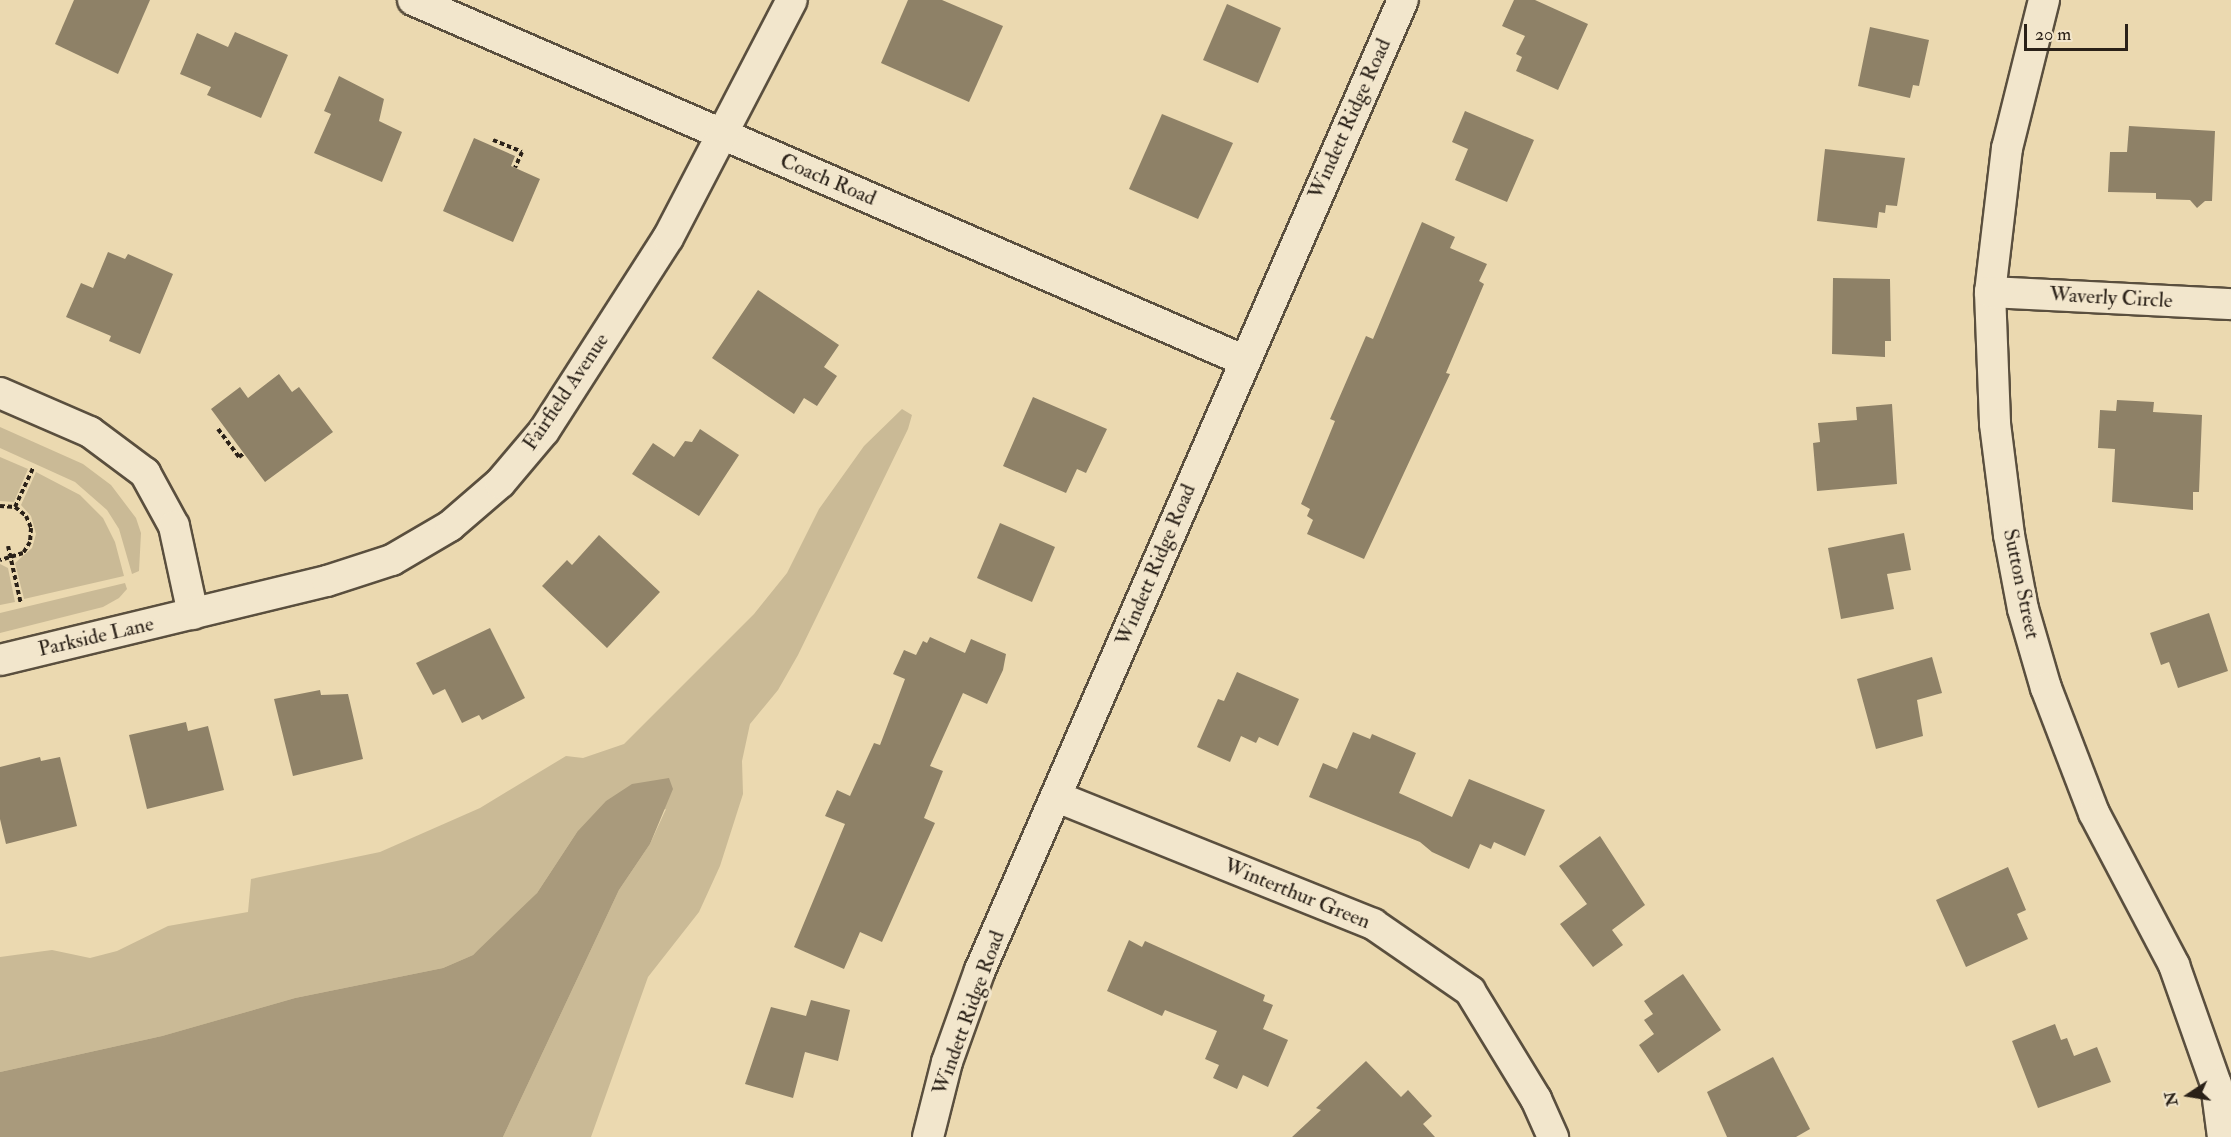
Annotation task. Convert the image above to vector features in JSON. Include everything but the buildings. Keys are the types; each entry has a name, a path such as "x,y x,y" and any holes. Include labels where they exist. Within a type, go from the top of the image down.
{"street":[{"name":"Coach Road","path":"413,0 1243,360"},
{"name":"Fairfield Avenue","path":"193,614 327,581 392,560 450,526 500,483 544,431 650,267 724,136 792,0"},
{"name":"Windett Ridge Road","path":"928,1137 947,1062 980,970 1057,797 1243,360 1403,0"},
{"name":"Sutton Street","path":"2043,0 2007,148 1990,292 1995,424 2023,609 2046,688 2094,813 2174,965 2216,1084 2223,1137"},
{"name":"Waverly Circle","path":"1990,292 2231,304"},
{"path":"0,393 90,432 145,472 174,526 193,614"},
{"name":"Parkside Lane","path":"0,660 193,614"},
{"name":"Winterthur Green","path":"1057,797 1373,924 1470,991 1536,1099 1553,1137"}],"path":[{"path":"494,140 522,152 515,168"},
{"path":"218,429 239,457 244,453"},
{"path":"15,507 33,468"},
{"path":"0,506 15,507 26,516 30,542 23,554 10,560 0,560"},
{"path":"8,546 21,604"}],"shaded area":[{"path":"902,409 912,415 908,429 798,655 778,690 750,724 742,761 743,794 720,866 699,912 648,977 591,1137 503,1137 619,890 650,844 666,809 577,832 537,893 500,932 473,955 443,968 295,998 162,1036 0,1072 0,957 52,950 90,958 117,951 168,926 248,912 251,879 380,852 480,808 566,756 583,758 624,744 754,614 787,573 819,509 864,446"},
{"path":"0,427 83,464 111,485 136,518 141,533 139,571 132,574 119,529 107,510 75,482 0,448"},
{"path":"0,457 28,469 14,502 0,501"},
{"path":"36,472 80,495 103,518 115,542 124,576 24,599 15,563 32,548 36,534 31,516 21,505"},
{"path":"0,564 8,568 15,602 0,605"},
{"path":"125,583 127,589 119,598 103,607 0,633 0,613"},
{"path":"669,778 673,789 650,844 619,890 503,1137 0,1137 0,1072 162,1036 295,998 443,968 473,955 537,893 577,832 606,801 632,784"}]}
